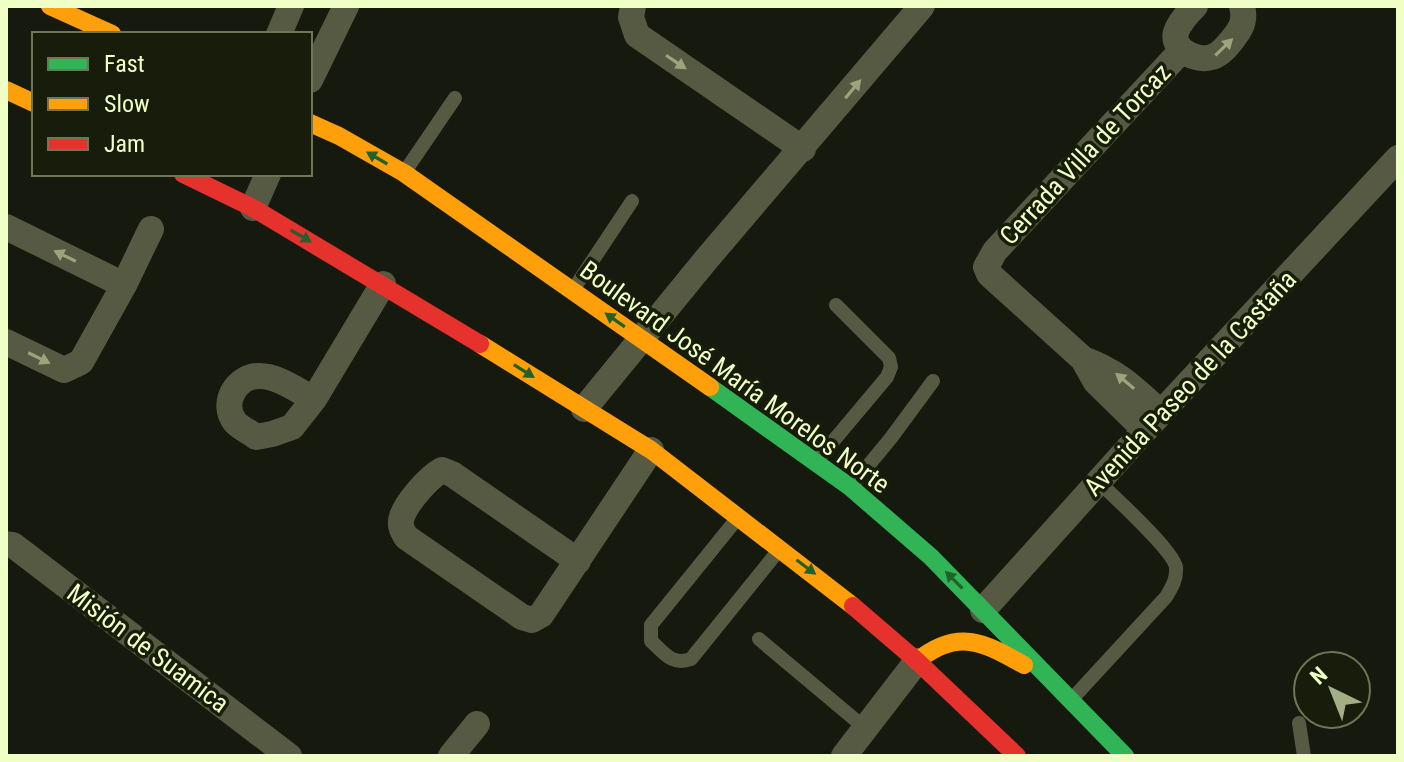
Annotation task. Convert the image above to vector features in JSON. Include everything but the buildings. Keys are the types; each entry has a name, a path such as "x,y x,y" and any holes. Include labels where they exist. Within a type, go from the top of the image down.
{"main road":[{"path":"50,6 107,32"},
{"name":"Boulevard José María Morelos Norte","path":"312,124 404,173 850,487 931,557 1125,756"},
{"path":"192,176 223,183 253,208 383,284 651,450 831,587 917,661 1017,756"},
{"path":"979,663 977,642 983,610"},
{"path":"917,661 942,643 956,640 977,642 1002,653 1065,694"},
{"path":"998,716 1017,756"}],"street":[{"path":"280,32 291,6"},
{"path":"312,76 346,6"},
{"path":"633,6 631,17 637,35 803,149"},
{"path":"584,409 922,6"},
{"name":"Cerrada Villa de Torcaz","path":"1195,6 1175,33 1176,43 1182,50 1203,58 1213,57 1223,50 1244,20 1242,6"},
{"name":"Cerrada Villa de Torcaz","path":"1153,422 1096,382 1083,359 989,274 986,267 995,251 1182,50"},
{"path":"16,97 32,77"},
{"name":"Avenida Paseo de la Castaña","path":"983,610 1098,481 1398,158"},
{"path":"253,208 267,176"},
{"path":"6,227 124,285"},
{"path":"6,342 64,370 81,362 151,229"},
{"path":"314,399 383,284"},
{"path":"578,561 442,470 431,475 402,513 400,524 406,537 522,617 532,620 541,615 578,561 651,450"},
{"name":"Misión de Suamica","path":"6,544 13,545 289,756"},
{"path":"844,756 917,661"},
{"path":"451,756 477,724"}],"lane":[{"path":"404,173 455,98"},
{"path":"573,291 632,201"},
{"path":"816,461 887,377 891,367 889,358 836,305"},
{"path":"850,487 933,381"},
{"path":"1065,694 1166,597 1175,583 1176,570 1168,552 1098,481"},
{"path":"739,517 651,625 651,641 672,660 682,662 691,659 780,548"},
{"path":"759,639 865,728"},
{"path":"1300,730 1304,756"}],"traffic: fast":[{"path":"710,387 850,487 931,557 1125,756"}],"traffic: slow":[{"path":"50,6 108,32"},
{"path":"6,90 32,102"},
{"path":"312,124 404,173 710,387"},
{"path":"480,344 651,450 853,606"},
{"path":"917,661 945,644 970,642 996,650 1024,665"}],"traffic: jam":[{"path":"187,176 253,208 480,344"},
{"path":"853,606 917,661 1017,756"}]}
